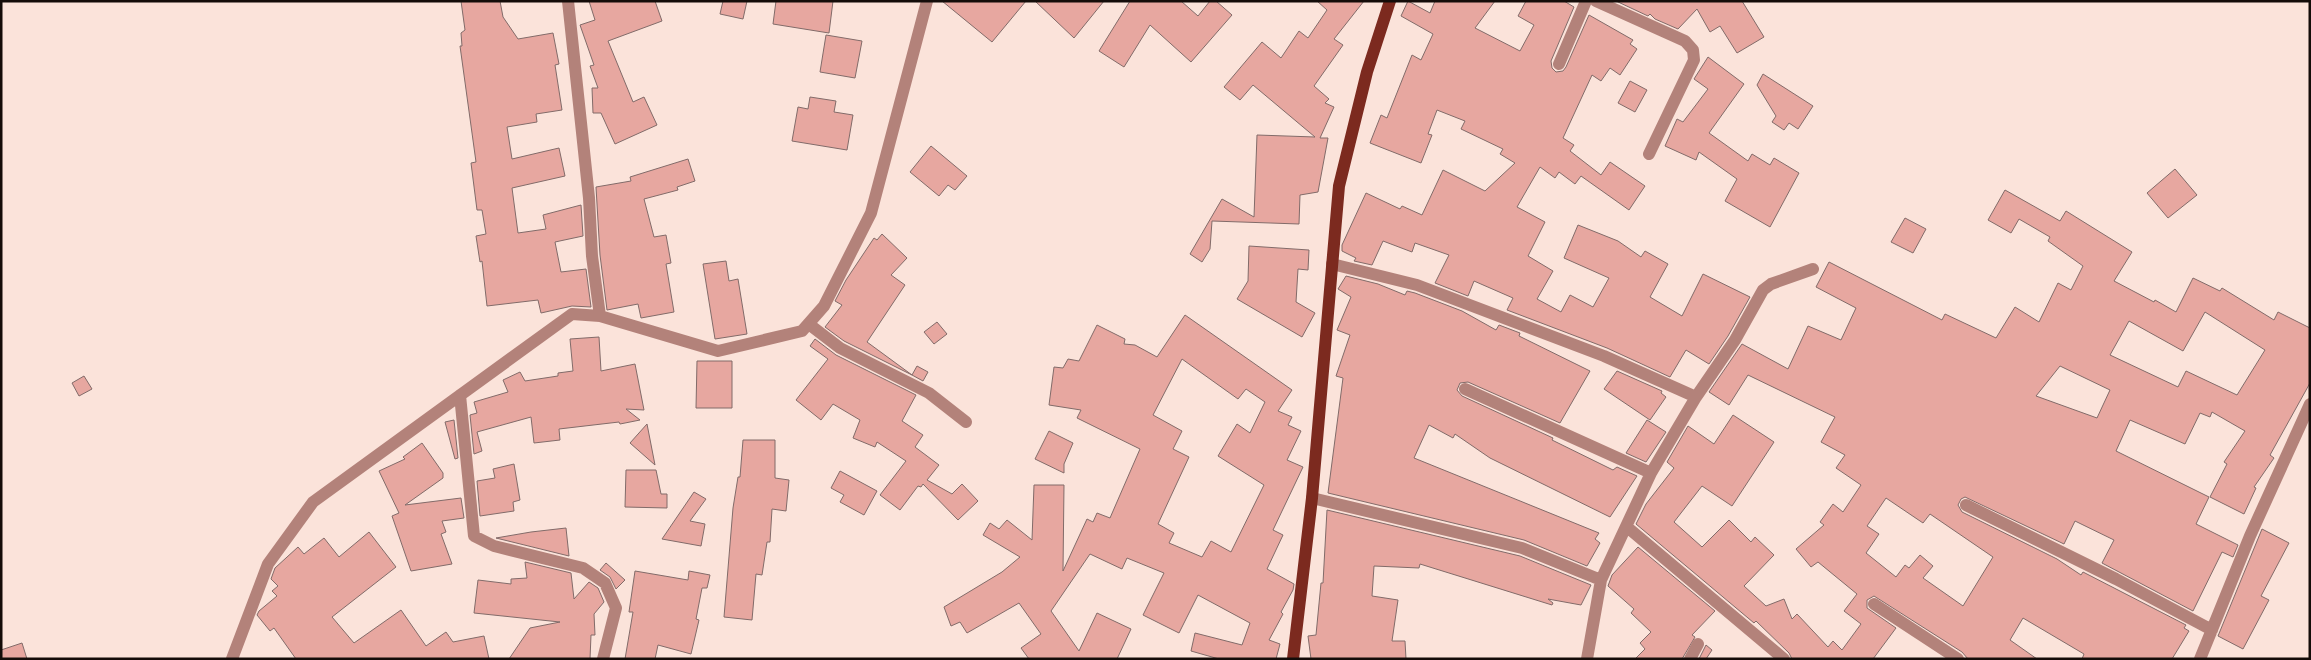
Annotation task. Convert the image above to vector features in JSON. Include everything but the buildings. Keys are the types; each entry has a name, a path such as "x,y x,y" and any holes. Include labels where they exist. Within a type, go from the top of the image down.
{"main road":[{"path":"1294,659 1312,498 1339,186 1367,72 1390,1"}],"street":[{"path":"568,1 589,198 592,256 600,316"},
{"path":"232,659 268,564 313,502 572,314 600,316 718,351 802,331 810,325 824,306 871,213 927,1"},
{"path":"1559,64 1586,1"},
{"path":"1596,1 1685,41 1693,50 1694,60 1649,154"},
{"path":"1332,264 1417,285 1604,356 1696,398"},
{"path":"1587,659 1601,580 1651,474 1696,398 1735,340 1763,290 1771,284 1813,269"},
{"path":"810,325 840,348 929,393 966,422"},
{"path":"1465,389 1651,474"},
{"path":"460,395 474,536 494,546 583,568 605,583 616,608 603,659"},
{"path":"2200,659 2250,536 2310,404"},
{"path":"1312,498 1522,548 1601,580"},
{"path":"1966,505 2116,579 2212,630"},
{"path":"1627,526 1784,659"},
{"path":"1874,604 1958,659"},
{"path":"1690,659 1698,644"}]}
